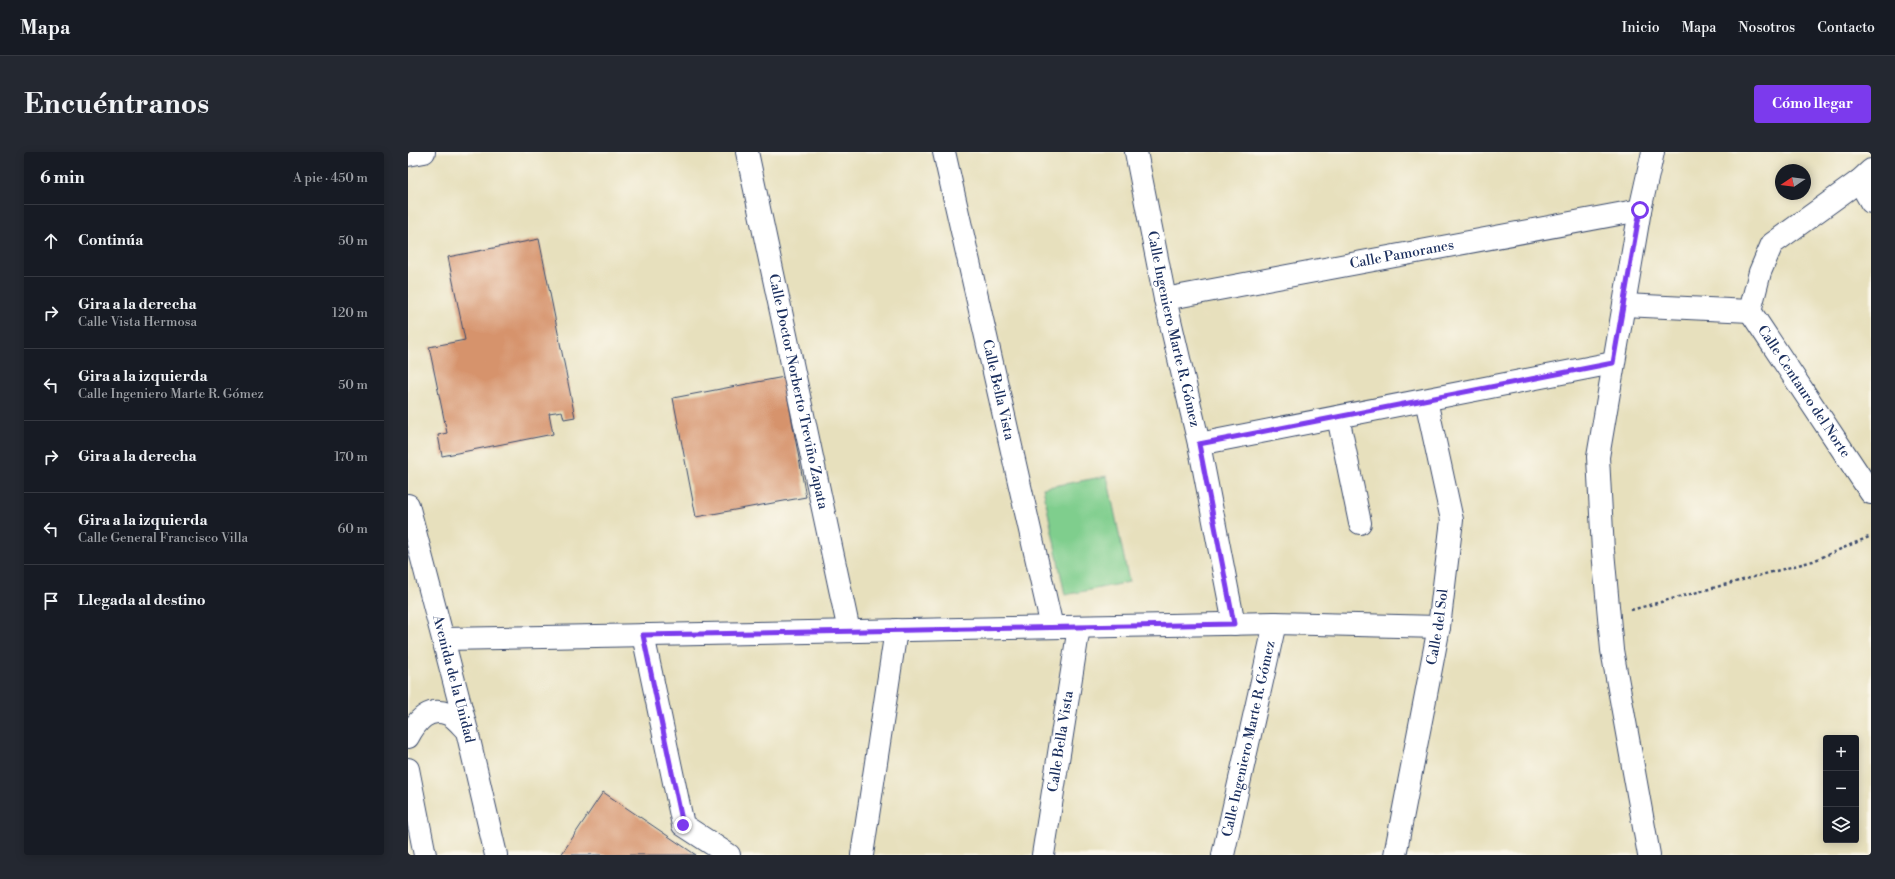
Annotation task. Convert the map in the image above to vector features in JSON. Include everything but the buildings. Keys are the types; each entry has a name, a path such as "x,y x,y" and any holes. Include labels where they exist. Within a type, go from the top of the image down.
{"street":[{"path":"408,155 424,152"},
{"name":"Calle Doctor Norberto Treviño Zapata","path":"747,152 849,631"},
{"name":"Calle Bella Vista","path":"944,152 1052,627"},
{"name":"Calle Ingeniero Marte R. Gómez","path":"1136,152 1165,299 1199,444 1234,624"},
{"path":"1649,855 1612,650 1603,551 1598,457 1640,210 1652,152"},
{"path":"1624,305 1750,310 1760,272 1772,244 1865,176 1871,202"},
{"name":"Calle Pamoranes","path":"1165,299 1640,210"},
{"name":"Calle Centauro del Norte","path":"1750,310 1871,493"},
{"path":"1199,444 1613,363"},
{"name":"Calle del Sol","path":"1395,855 1439,627 1452,520 1426,400"},
{"path":"1338,417 1360,523"},
{"name":"Avenida de la Unidad","path":"408,505 444,639 496,855"},
{"path":"444,639 1275,623 1439,627"},
{"name":"Calle Ingeniero Marte R. Gómez","path":"1223,855 1275,623"},
{"name":"Calle Bella Vista","path":"1043,855 1079,627"},
{"path":"862,855 896,630"},
{"path":"643,635 683,825 729,855"},
{"path":"408,736 416,722 431,712 448,714 467,731"},
{"path":"408,769 425,855"}],"path":[{"path":"1609,616 1813,561 1871,536"}],"green space":[{"path":"1107,476 1129,582 1065,595 1043,488"}],"route":[{"path":"683,825 643,635 1234,624 1199,444 1613,363 1640,210"}]}
